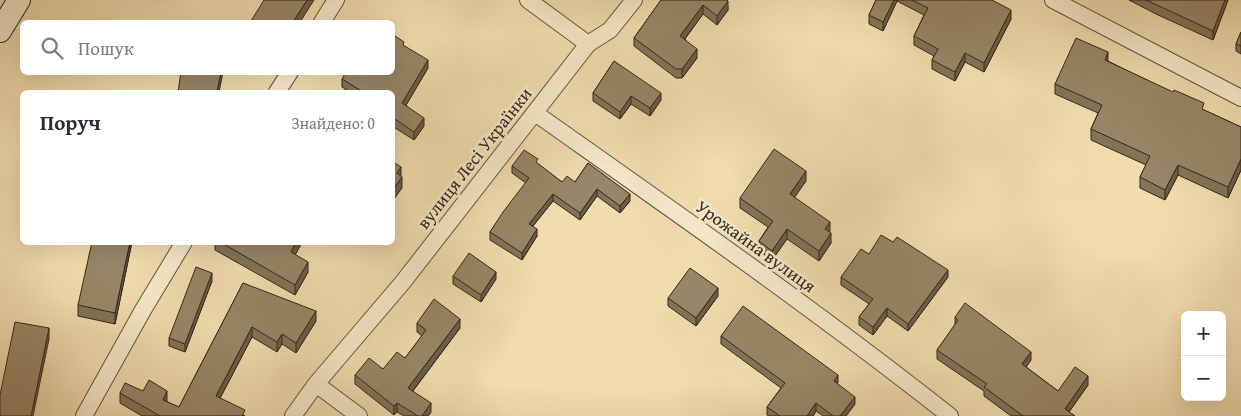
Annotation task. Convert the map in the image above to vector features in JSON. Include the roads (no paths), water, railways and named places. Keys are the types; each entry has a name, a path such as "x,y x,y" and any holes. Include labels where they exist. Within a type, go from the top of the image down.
{"street":[{"path":"0,31 19,0"},
{"path":"323,20 336,0"},
{"path":"528,0 588,44"},
{"name":"вулиця Лесі Українки","path":"294,416 316,384 403,282 588,44 610,30 634,0"},
{"path":"1053,0 1241,98"},
{"path":"278,90 288,75"},
{"name":"Урожайна вулиця","path":"535,113 688,221 883,363 950,416"},
{"path":"84,416 143,310 182,245"},
{"path":"316,384 359,416"}]}
